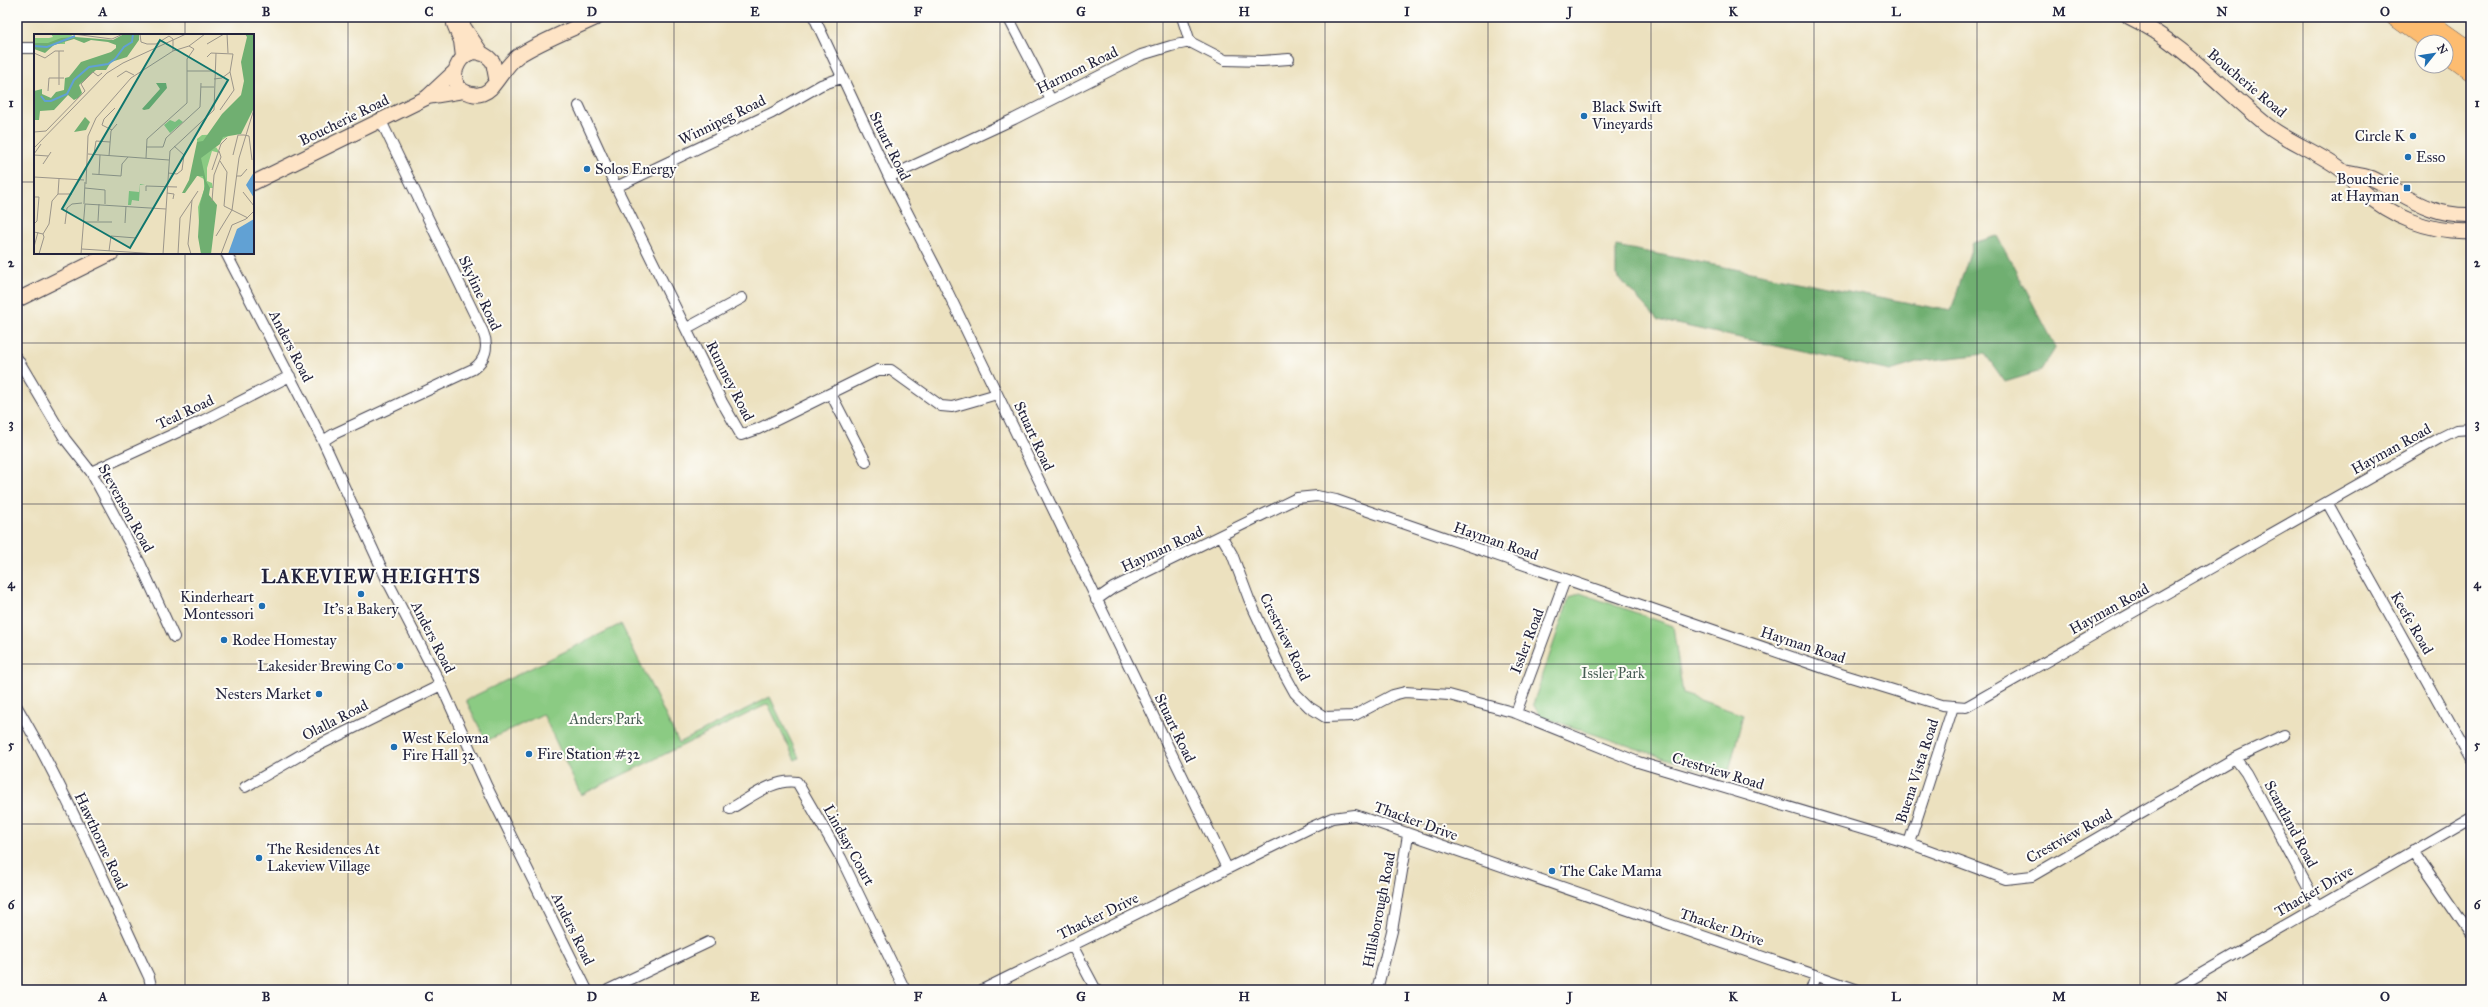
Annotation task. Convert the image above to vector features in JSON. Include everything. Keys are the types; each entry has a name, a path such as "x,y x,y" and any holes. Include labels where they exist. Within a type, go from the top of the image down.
{"highway":[{"path":"2394,17 2418,34"},
{"path":"2423,17 2471,51"},
{"path":"2454,58 2471,66"},
{"path":"2454,60 2471,72"}],"main road":[{"path":"450,17 461,41 463,57"},
{"path":"457,17 495,67 496,78"},
{"name":"Boucherie Road","path":"427,97 463,91 475,95 482,94 491,88 496,78 518,56 598,17"},
{"name":"Boucherie Road","path":"2129,17 2146,25 2192,60 2268,126 2344,172 2361,190 2395,214 2418,224 2454,231 2471,230"},
{"name":"Boucherie Road","path":"254,182 275,173 427,97 455,71 463,57 469,54 486,56 518,56"},
{"path":"455,71 456,82 463,91"},
{"name":"Boucherie Road","path":"2344,172 2370,178 2408,200 2426,208 2455,216 2471,215"},
{"name":"Boucherie Road","path":"254,189 275,173"},
{"path":"17,300 110,254"}],"street":[{"name":"Stuart Road","path":"814,17 841,78 889,177 939,274 1227,868"},
{"path":"1008,17 1051,100"},
{"path":"1182,17 1190,42 1225,60 1289,60"},
{"name":"Harmon Road","path":"889,177 1051,100 1141,55 1190,42"},
{"path":"17,48 34,48"},
{"name":"Winnipeg Road","path":"616,187 772,113 821,85 841,78"},
{"name":"Rumney Road","path":"580,106 616,187 687,328 722,402 741,435 831,394 878,370 891,370 941,406 952,407 997,394"},
{"name":"Skyline Road","path":"323,441 334,434 474,368 483,359 486,350 483,332 381,121"},
{"name":"Anders Road","path":"226,254 323,441 381,567 441,685 487,788 587,990"},
{"name":"Anders Road","path":"231,254 238,277"},
{"path":"687,328 742,298"},
{"name":"Stevenson Road","path":"17,358 65,439 91,472 140,563 174,637"},
{"name":"Teal Road","path":"91,472 204,420 290,376"},
{"path":"831,394 866,462"},
{"name":"Hayman Road","path":"1096,600 1113,588 1222,537 1297,498 1317,496 1336,500 1841,674 1953,707 1966,707 2451,433 2471,429"},
{"name":"Keefe Road","path":"2327,502 2471,760"},
{"name":"Crestview Road","path":"1222,537 1232,554 1251,604 1294,693 1309,707 1325,717 1353,716 1393,695 1417,691 1449,695 1516,713 1638,762 1910,844 2006,879 2032,876 2235,758 2284,735"},
{"name":"Issler Road","path":"1516,713 1566,580"},
{"name":"Olalla Road","path":"245,787 316,747 441,685"},
{"name":"Hawthorne Road","path":"17,707 52,771 149,977 152,990"},
{"name":"Buena Vista Road","path":"1910,844 1953,707"},
{"name":"Scantland Road","path":"2235,758 2246,773 2318,906"},
{"name":"Lindsay Court","path":"730,809 767,788 787,780 797,782 841,858 905,990"},
{"name":"Thacker Drive","path":"982,990 1312,826 1338,817 1354,815 1858,990"},
{"name":"Thacker Drive","path":"2173,990 2471,818"},
{"name":"Hillsborough Road","path":"1376,990 1392,931 1408,835"},
{"path":"2413,851 2471,935"},
{"path":"608,990 709,942"},
{"path":"1072,945 1096,990"},
{"path":"1811,990 1816,976"}],"green space":[{"path":"1997,236 2056,347 2041,371 2005,382 1985,354 1923,361 1890,371 1658,320 1616,275 1616,246 1951,311 1973,243"},
{"name":"Issler Park","path":"1580,593 1673,626 1683,694 1743,715 1727,779 1540,716 1533,704 1569,598"},
{"name":"Anders Park","path":"621,624 679,743 770,697 799,758 795,760 768,704 581,795 543,714 486,741 466,700"}],"place":[{"name":"Black Swift Vineyards","path":"1584,116"},
{"name":"Circle K","path":"2413,136"},
{"name":"Esso","path":"2408,157"},
{"name":"Solos Energy","path":"587,169"},
{"name":"Boucherie at Hayman","path":"2407,188"},
{"name":"It's a Bakery","path":"361,594"},
{"name":"Kinderheart Montessori","path":"262,606"},
{"name":"Rodee Homestay","path":"224,640"},
{"name":"Lakesider Brewing Co","path":"400,666"},
{"name":"Nesters Market","path":"319,694"},
{"name":"West Kelowna Fire Hall 32","path":"394,747"},
{"name":"Fire Station #32","path":"529,754"},
{"name":"The Residences At Lakeview Village","path":"259,858"},
{"name":"The Cake Mama","path":"1552,871"}],"district":[{"name":"LAKEVIEW HEIGHTS","path":"371,576"}]}
